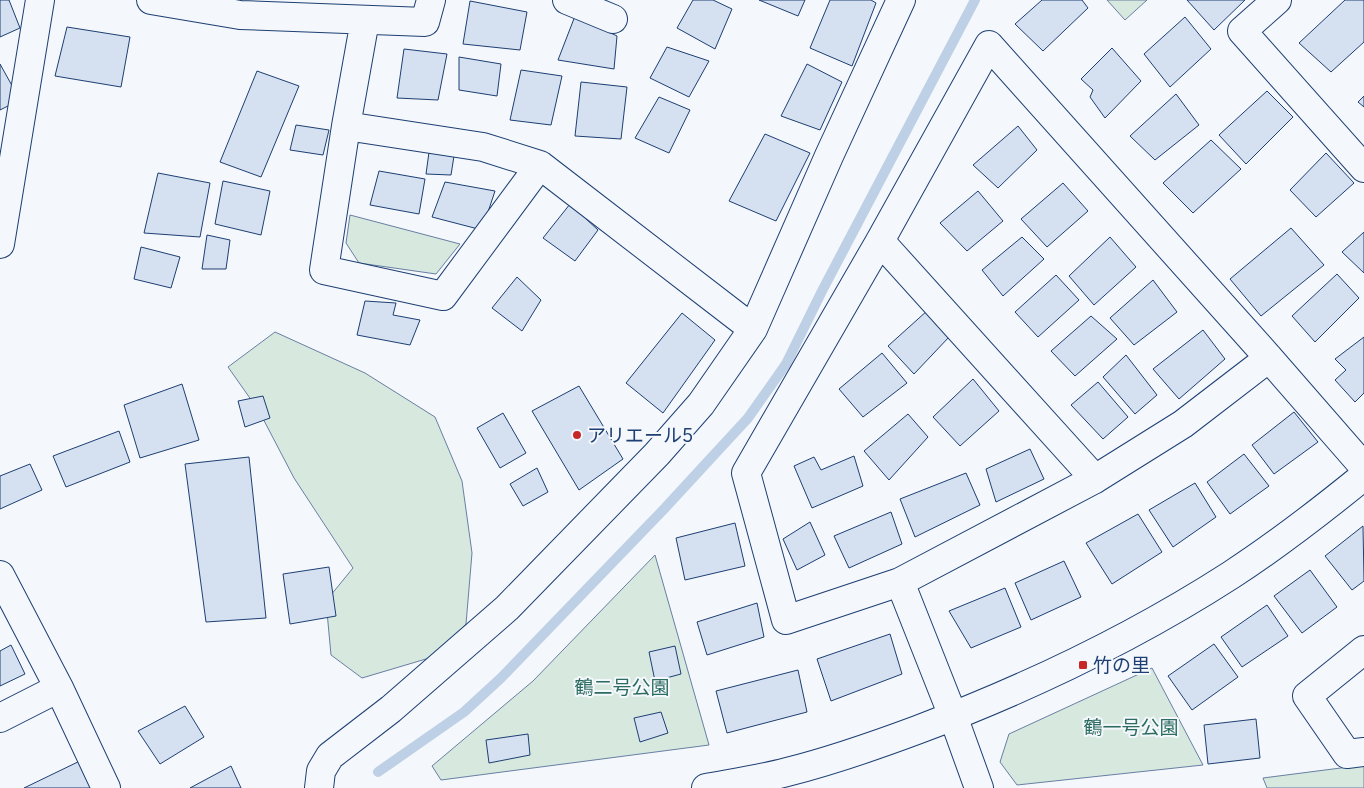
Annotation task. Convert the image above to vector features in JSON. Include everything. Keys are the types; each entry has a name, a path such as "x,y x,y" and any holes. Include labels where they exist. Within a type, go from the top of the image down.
{"street":[{"path":"0,244 40,0"},
{"path":"151,0 240,15 425,22 432,0"},
{"path":"568,0 613,19"},
{"path":"319,788 321,771 330,756 391,709 507,608 657,454 701,404 753,329 829,156 901,0"},
{"path":"1276,0 1242,31 1364,168"},
{"path":"365,20 346,126 324,270 443,296 540,165"},
{"path":"1269,358 1183,424 1095,479 900,582 786,620 746,473 880,241 989,45 1269,358 1364,467"},
{"path":"346,126 483,147 540,165 753,329"},
{"path":"880,241 1095,479"},
{"path":"706,788 787,772 861,750 953,716 1092,655 1231,575 1313,517 1364,476"},
{"path":"0,575 58,688 106,788"},
{"path":"900,582 953,716 979,788"},
{"path":"1364,650 1307,696 1347,754 1364,752"},
{"path":"0,718 58,688"}],"green space":[{"path":"1107,0 1147,0 1125,20"},
{"path":"350,215 460,244 436,274 359,263 346,243"},
{"path":"275,332 365,373 435,417 462,481 472,553 466,624 436,656 362,678 331,655 326,601 353,568 294,478 259,411 228,367"},
{"name":"鶴二号公園","path":"655,555 709,745 441,780 432,766 533,681"},
{"name":"鶴一号公園","path":"1152,668 1203,765 1017,785 1000,762 1009,734"},
{"path":"1364,765 1364,788 1267,788 1263,778"}],"building":[{"path":"0,0 9,0 20,28 0,37"},
{"path":"693,0 713,0 732,9 715,49 677,28"},
{"path":"759,0 805,0 798,16"},
{"path":"830,0 871,0 876,3 852,66 810,48"},
{"path":"1042,0 1082,0 1088,8 1043,51 1015,24"},
{"path":"1187,0 1245,0 1214,30"},
{"path":"1345,0 1364,0 1364,42 1331,72 1299,43"},
{"path":"470,1 527,12 520,50 463,44"},
{"path":"575,16 617,36 614,69 558,60"},
{"path":"1185,17 1211,49 1170,87 1144,54"},
{"path":"67,27 130,37 121,87 55,76"},
{"path":"667,47 709,61 689,97 650,78"},
{"path":"1112,48 1141,81 1105,118 1090,97 1093,90 1081,79"},
{"path":"404,49 447,54 438,100 397,98"},
{"path":"459,57 501,64 497,96 459,90"},
{"path":"0,64 20,100 0,110"},
{"path":"807,64 842,82 820,130 781,116"},
{"path":"521,70 562,76 551,125 510,120"},
{"path":"257,71 299,86 261,177 220,162"},
{"path":"581,82 627,87 621,139 575,136"},
{"path":"1267,91 1293,117 1246,164 1219,135"},
{"path":"1176,94 1199,125 1155,160 1130,136"},
{"path":"1364,96 1364,107 1358,102"},
{"path":"659,97 690,110 669,153 635,138"},
{"path":"296,125 329,130 323,155 290,150"},
{"path":"1018,126 1037,150 998,188 973,165"},
{"path":"765,134 810,153 776,221 729,201"},
{"path":"1211,140 1241,169 1193,213 1163,183"},
{"path":"429,152 454,156 451,175 426,174"},
{"path":"1326,153 1354,183 1316,217 1290,190"},
{"path":"379,171 425,179 419,214 370,205"},
{"path":"158,173 210,183 200,237 144,233"},
{"path":"223,181 270,191 261,235 215,224"},
{"path":"445,182 495,191 482,230 432,217"},
{"path":"1063,183 1088,211 1047,247 1021,219"},
{"path":"978,191 1003,221 967,251 940,223"},
{"path":"570,204 598,230 575,261 543,238"},
{"path":"1291,228 1324,265 1261,316 1230,279"},
{"path":"1364,232 1364,273 1342,252"},
{"path":"207,235 230,240 226,269 202,269"},
{"path":"1022,237 1044,259 1003,296 982,270"},
{"path":"1110,237 1136,267 1094,305 1069,276"},
{"path":"141,247 180,257 171,288 134,279"},
{"path":"1337,274 1359,298 1315,342 1292,316"},
{"path":"1056,275 1079,300 1038,337 1015,312"},
{"path":"517,277 541,300 522,331 492,308"},
{"path":"1153,280 1177,312 1134,345 1110,318"},
{"path":"365,301 396,303 393,315 420,320 410,345 357,335"},
{"path":"928,310 950,336 914,374 888,346"},
{"path":"682,313 715,340 663,413 626,383"},
{"path":"1091,316 1117,339 1075,376 1051,351"},
{"path":"1203,330 1225,359 1179,399 1153,369"},
{"path":"1364,337 1364,393 1355,402 1335,380 1346,370 1335,359"},
{"path":"882,353 907,383 863,417 839,389"},
{"path":"1126,355 1157,395 1135,414 1103,377"},
{"path":"973,379 999,411 960,446 933,417"},
{"path":"1098,382 1128,417 1103,439 1071,405"},
{"path":"182,384 199,440 140,458 124,405"},
{"name":"アリエール5","path":"579,386 623,459 579,490 532,411"},
{"path":"263,396 270,418 245,427 238,401"},
{"path":"1294,412 1318,442 1274,474 1252,445"},
{"path":"503,413 526,453 500,468 477,428"},
{"path":"908,414 928,437 889,480 864,451"},
{"path":"119,431 130,462 66,487 53,456"},
{"path":"1030,449 1044,479 996,502 986,469"},
{"path":"1244,454 1269,486 1230,514 1207,482"},
{"path":"854,456 863,486 812,508 794,466 814,457 821,470"},
{"path":"249,457 266,618 206,622 185,464"},
{"path":"30,464 42,490 0,509 0,476"},
{"path":"537,468 548,492 523,506 510,484"},
{"path":"966,473 980,505 915,537 900,499"},
{"path":"1195,483 1216,517 1173,547 1149,510"},
{"path":"891,512 902,544 849,568 834,536"},
{"path":"1138,514 1162,552 1112,584 1086,543"},
{"path":"810,522 825,555 797,570 783,539"},
{"path":"735,523 745,566 685,580 676,538"},
{"path":"1363,526 1364,581 1352,590 1325,556"},
{"path":"1064,561 1081,597 1031,620 1015,583"},
{"path":"329,567 336,616 290,624 283,574"},
{"path":"1310,570 1337,607 1302,633 1274,596"},
{"path":"1005,588 1021,627 971,648 949,611"},
{"path":"757,603 764,637 707,655 697,622"},
{"path":"1267,605 1288,636 1242,667 1221,637"},
{"path":"890,634 902,674 831,701 817,659"},
{"path":"1214,644 1238,677 1192,710 1168,676"},
{"path":"11,645 25,674 0,686 0,651"},
{"path":"675,646 681,674 655,681 649,652"},
{"path":"798,670 807,712 727,733 716,691"},
{"path":"185,706 204,737 160,764 138,731"},
{"path":"661,712 668,733 640,742 634,718"},
{"path":"1256,719 1260,758 1208,764 1204,725"},
{"path":"528,734 530,755 489,763 486,740"},
{"path":"84,759 98,788 24,788"},
{"path":"231,766 241,788 190,788"}],"waterway":[{"path":"378,772 464,712 501,678 665,508 748,418 786,364 822,291 975,0"}],"place":[{"name":"アリエール5","path":"577,435"},
{"name":"竹の里","path":"1083,665"}]}
